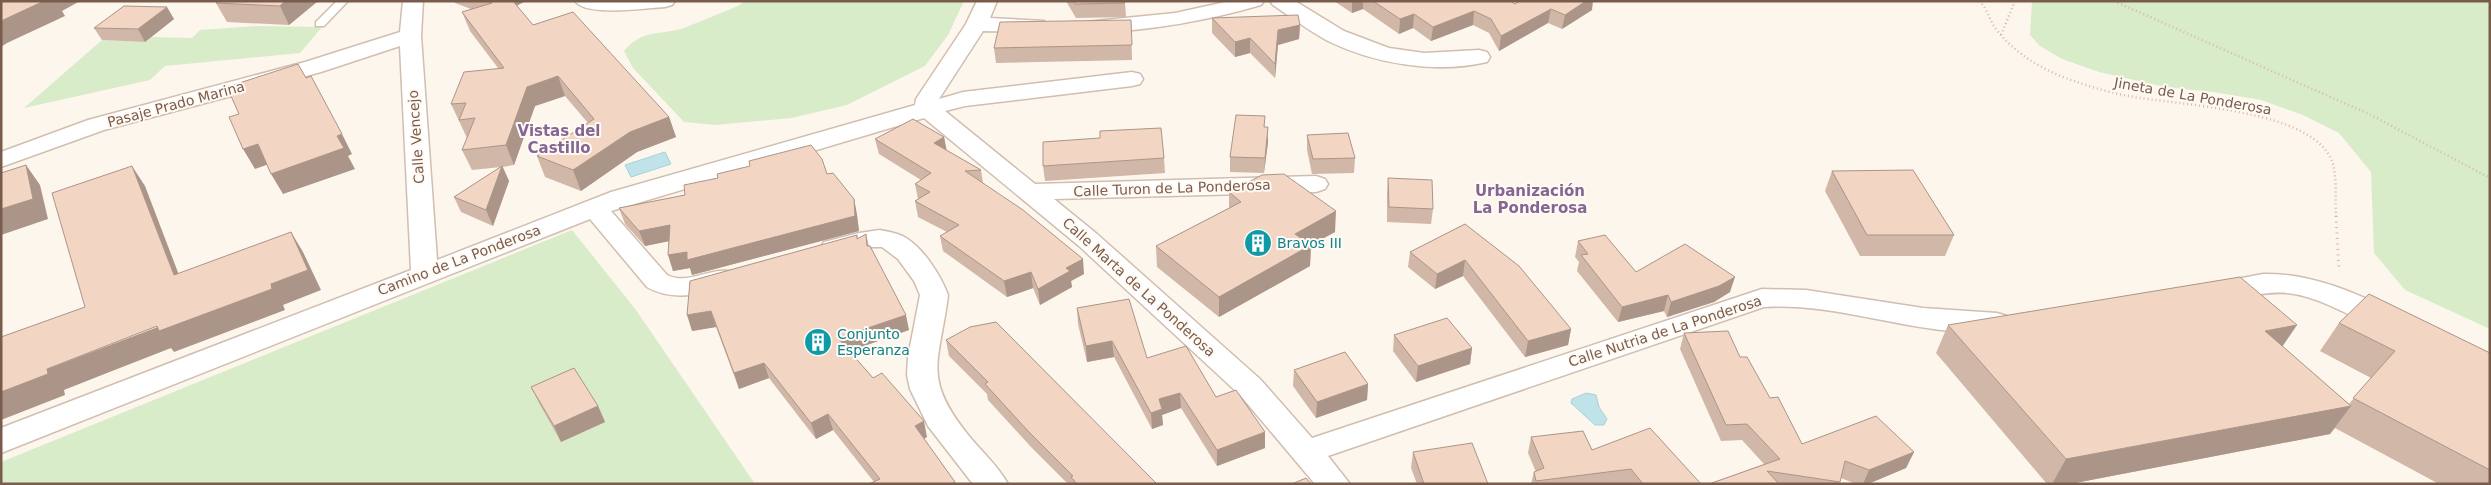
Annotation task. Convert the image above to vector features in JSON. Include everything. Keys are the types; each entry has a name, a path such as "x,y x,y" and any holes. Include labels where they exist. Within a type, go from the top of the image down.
{"street":[{"name":"Calle Vencejo","path":"413,1 410,36 424,273"},
{"path":"585,1 593,4 665,1"},
{"path":"927,108 927,99 976,24 987,1"},
{"path":"976,24 1143,25 1207,15 1254,1"},
{"path":"1280,1 1336,35 1360,46 1424,60 1452,61 1479,57"},
{"name":"Pasaje Prado Marina","path":"1,160 96,125 313,67 410,36"},
{"name":"Camino de La Ponderosa","path":"1,441 424,273 620,198 963,99 1132,79"},
{"name":"Calle Marta de La Ponderosa","path":"927,108 1088,240 1250,387 1308,451 1334,484"},
{"name":"Calle Turon de La Ponderosa","path":"1028,192 1316,184"},
{"path":"594,207 657,281 664,286 676,289 694,286 749,271"},
{"path":"805,256 870,238 888,239 907,250 931,285 934,295 921,374 925,393 935,413 992,484"},
{"path":"2190,295 2269,282 2291,283 2321,290 2357,305 2415,335"},
{"name":"Calle Nutria de La Ponderosa","path":"1308,451 1762,298 1789,296 1969,324 2022,320"}],"lane":[{"path":"320,24 343,1"}],"path":[{"name":"Jineta de La Ponderosa","path":"1980,1 1986,7 1991,22 2009,46 2036,64 2073,81 2128,96 2261,116 2295,128 2318,141 2333,164 2340,285 2357,305"},
{"path":"2001,36 2015,1"},
{"path":"2114,1 2371,115 2464,166 2490,178"}],"green space":[{"path":"745,1 964,1 948,35 925,66 847,105 791,118 715,125 684,122 633,68 624,51 638,39 645,36 684,28 738,6"},
{"path":"2032,1 2490,1 2490,329 2405,290 2374,253 2371,172 2339,133 2303,115 2261,100 2165,87 2099,72 2062,59 2040,46 2030,35"},
{"path":"256,26 322,27 300,53 165,66 150,80 24,108 102,40 145,42 152,37 192,38 200,30"},
{"path":"572,230 636,310 755,484 1,484 1,462"}],"water":[{"path":"665,152 671,164 631,177 625,165"},
{"path":"1586,393 1596,395 1599,407 1607,419 1604,425 1595,425 1571,403 1572,399"}],"building":[{"path":"1,1 44,1 1,21"},
{"path":"219,1 285,1 280,6 216,3"},
{"path":"488,1 513,1 533,25 573,12 669,117 630,132 573,170 537,156 594,119 558,76 527,87 506,145 462,150 475,118 459,120 466,103 451,104 464,72 504,68 462,12 492,3"},
{"path":"1073,1 1123,1 1125,3 1075,4"},
{"path":"1373,1 1511,1 1515,4 1520,1 1586,1 1565,15 1551,9 1501,36 1491,19 1474,11 1433,27 1414,14 1400,19"},
{"path":"124,6 167,7 138,29 94,28"},
{"path":"1298,15 1300,25 1278,30 1275,64 1250,38 1235,42 1212,18"},
{"path":"1131,20 1132,45 994,48 1000,22"},
{"path":"298,64 306,78 311,76 342,134 337,136 344,148 271,174 258,144 243,149 229,117 239,114 227,87"},
{"path":"1236,115 1265,116 1264,127 1268,127 1265,158 1230,157"},
{"path":"913,119 944,137 934,143 981,170 965,171 1023,210 1083,259 1066,268 1070,271 1038,289 1031,272 1004,281 940,236 959,225 915,201 930,192 915,184 931,173 875,139"},
{"path":"1161,128 1164,158 1043,166 1043,142 1100,138 1100,131"},
{"path":"1348,133 1355,158 1313,159 1307,135"},
{"path":"811,145 822,159 827,174 833,173 854,199 855,216 687,260 687,252 668,255 670,225 639,231 619,208 685,195 684,185 718,178 717,174 750,166 749,161"},
{"path":"26,165 33,199 1,209 1,173"},
{"path":"132,166 174,275 291,232 308,270 271,284 272,289 159,331 157,326 47,369 48,374 1,392 1,337 85,307 52,193"},
{"path":"502,166 486,210 454,197"},
{"path":"1913,170 1954,235 1867,235 1832,171"},
{"name":"Bravos III","path":"1284,174 1336,211 1295,234 1311,245 1219,297 1156,246 1241,202 1229,192 1262,175"},
{"path":"1388,178 1432,180 1433,209 1389,207"},
{"path":"1465,224 1519,266 1571,329 1528,341 1465,260 1437,274 1410,252"},
{"path":"866,234 867,246 870,246 906,315 838,338 873,378 882,373 924,421 915,426 955,482 952,484 869,484 880,479 828,414 811,423 764,363 734,373 711,311 687,315 690,281 857,235 857,239"},
{"path":"1605,235 1636,272 1685,244 1735,277 1719,286 1671,302 1668,295 1622,307 1581,255 1588,254 1578,241"},
{"path":"2240,277 2297,325 2265,331 2351,406 2066,459 1948,325"},
{"path":"2369,294 2490,353 2490,470 2353,398 2395,351 2339,323"},
{"path":"1129,299 1147,358 1186,346 1216,397 1236,390 1265,432 1217,450 1180,393 1159,399 1162,409 1151,413 1112,341 1086,346 1077,308"},
{"path":"1447,318 1472,348 1418,366 1394,335"},
{"path":"996,322 1157,484 1077,484 1071,477 1073,476 985,384 988,382 946,340 970,327"},
{"path":"1728,331 1740,357 1747,357 1770,398 1778,397 1802,444 1876,416 1914,452 1869,470 1845,461 1840,482 1767,471 1779,484 1709,484 1780,459 1747,424 1726,425 1684,333"},
{"path":"1345,352 1368,384 1317,402 1294,370"},
{"path":"574,368 598,406 554,426 531,387"},
{"path":"1650,428 1701,484 1643,484 1631,469 1536,481 1534,472 1544,468 1531,437 1583,431 1592,450"},
{"path":"1472,443 1488,484 1424,484 1413,452"},
{"path":"1306,478 1311,484 1292,484"}],"place":[{"name":"Bravos III","path":"1258,243"},
{"name":"Conjunto Esperanza","path":"818,342"}],"district":[{"name":"Vistas del Castillo","path":"559,140"},
{"name":"Urbanización La Ponderosa","path":"1530,200"}]}
